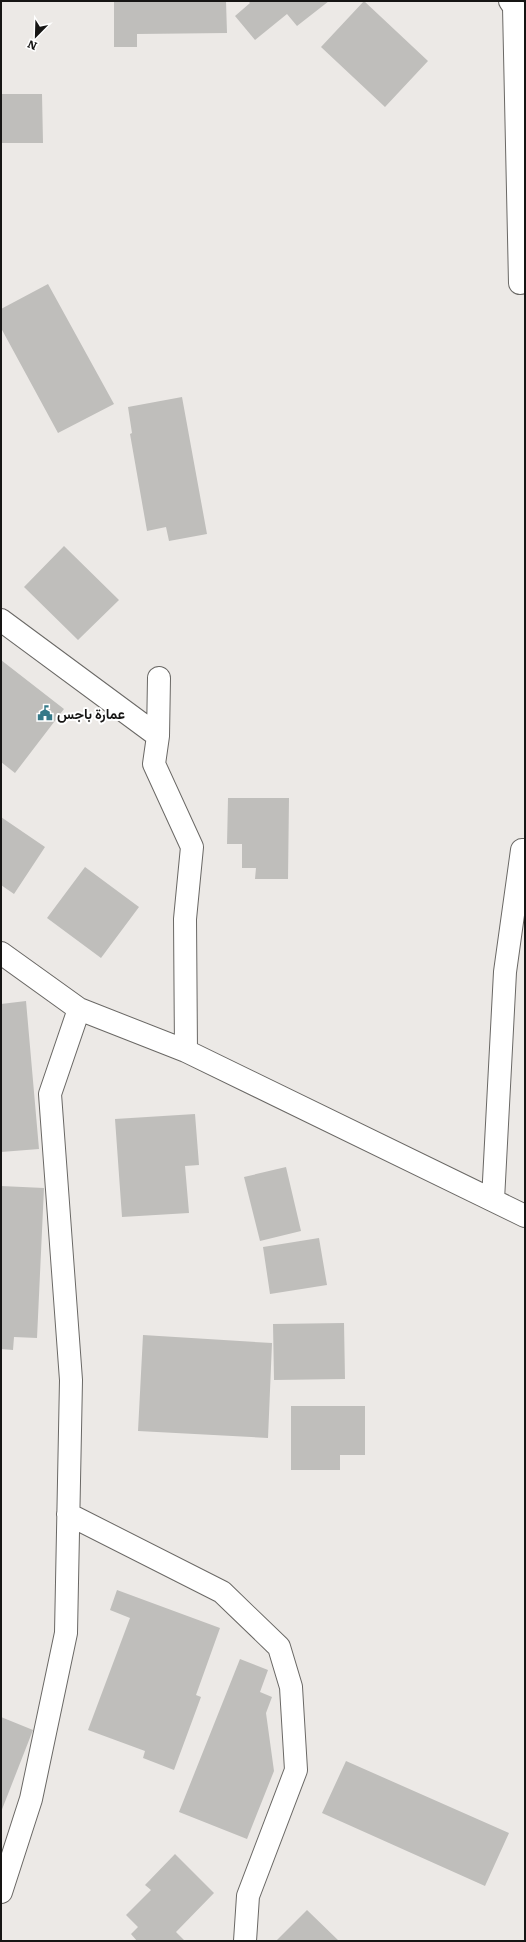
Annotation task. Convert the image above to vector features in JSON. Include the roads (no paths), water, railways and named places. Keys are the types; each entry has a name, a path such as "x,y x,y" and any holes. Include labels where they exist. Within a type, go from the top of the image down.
{"street":[{"path":"510,1 514,7 520,283"},
{"path":"1,620 158,736"},
{"path":"159,678 158,736 154,764 192,847 185,919 186,1051"},
{"path":"493,1200 505,972 522,850 525,850"},
{"path":"1,952 79,1009 186,1051 525,1216"},
{"path":"1,1892 31,1798 66,1633 71,1380 50,1094 79,1009"},
{"path":"68,1514 222,1592 279,1647 291,1686 296,1770 248,1896 245,1941"}],"place":[{"name":"عمارة باجس","path":"45,713"}]}
